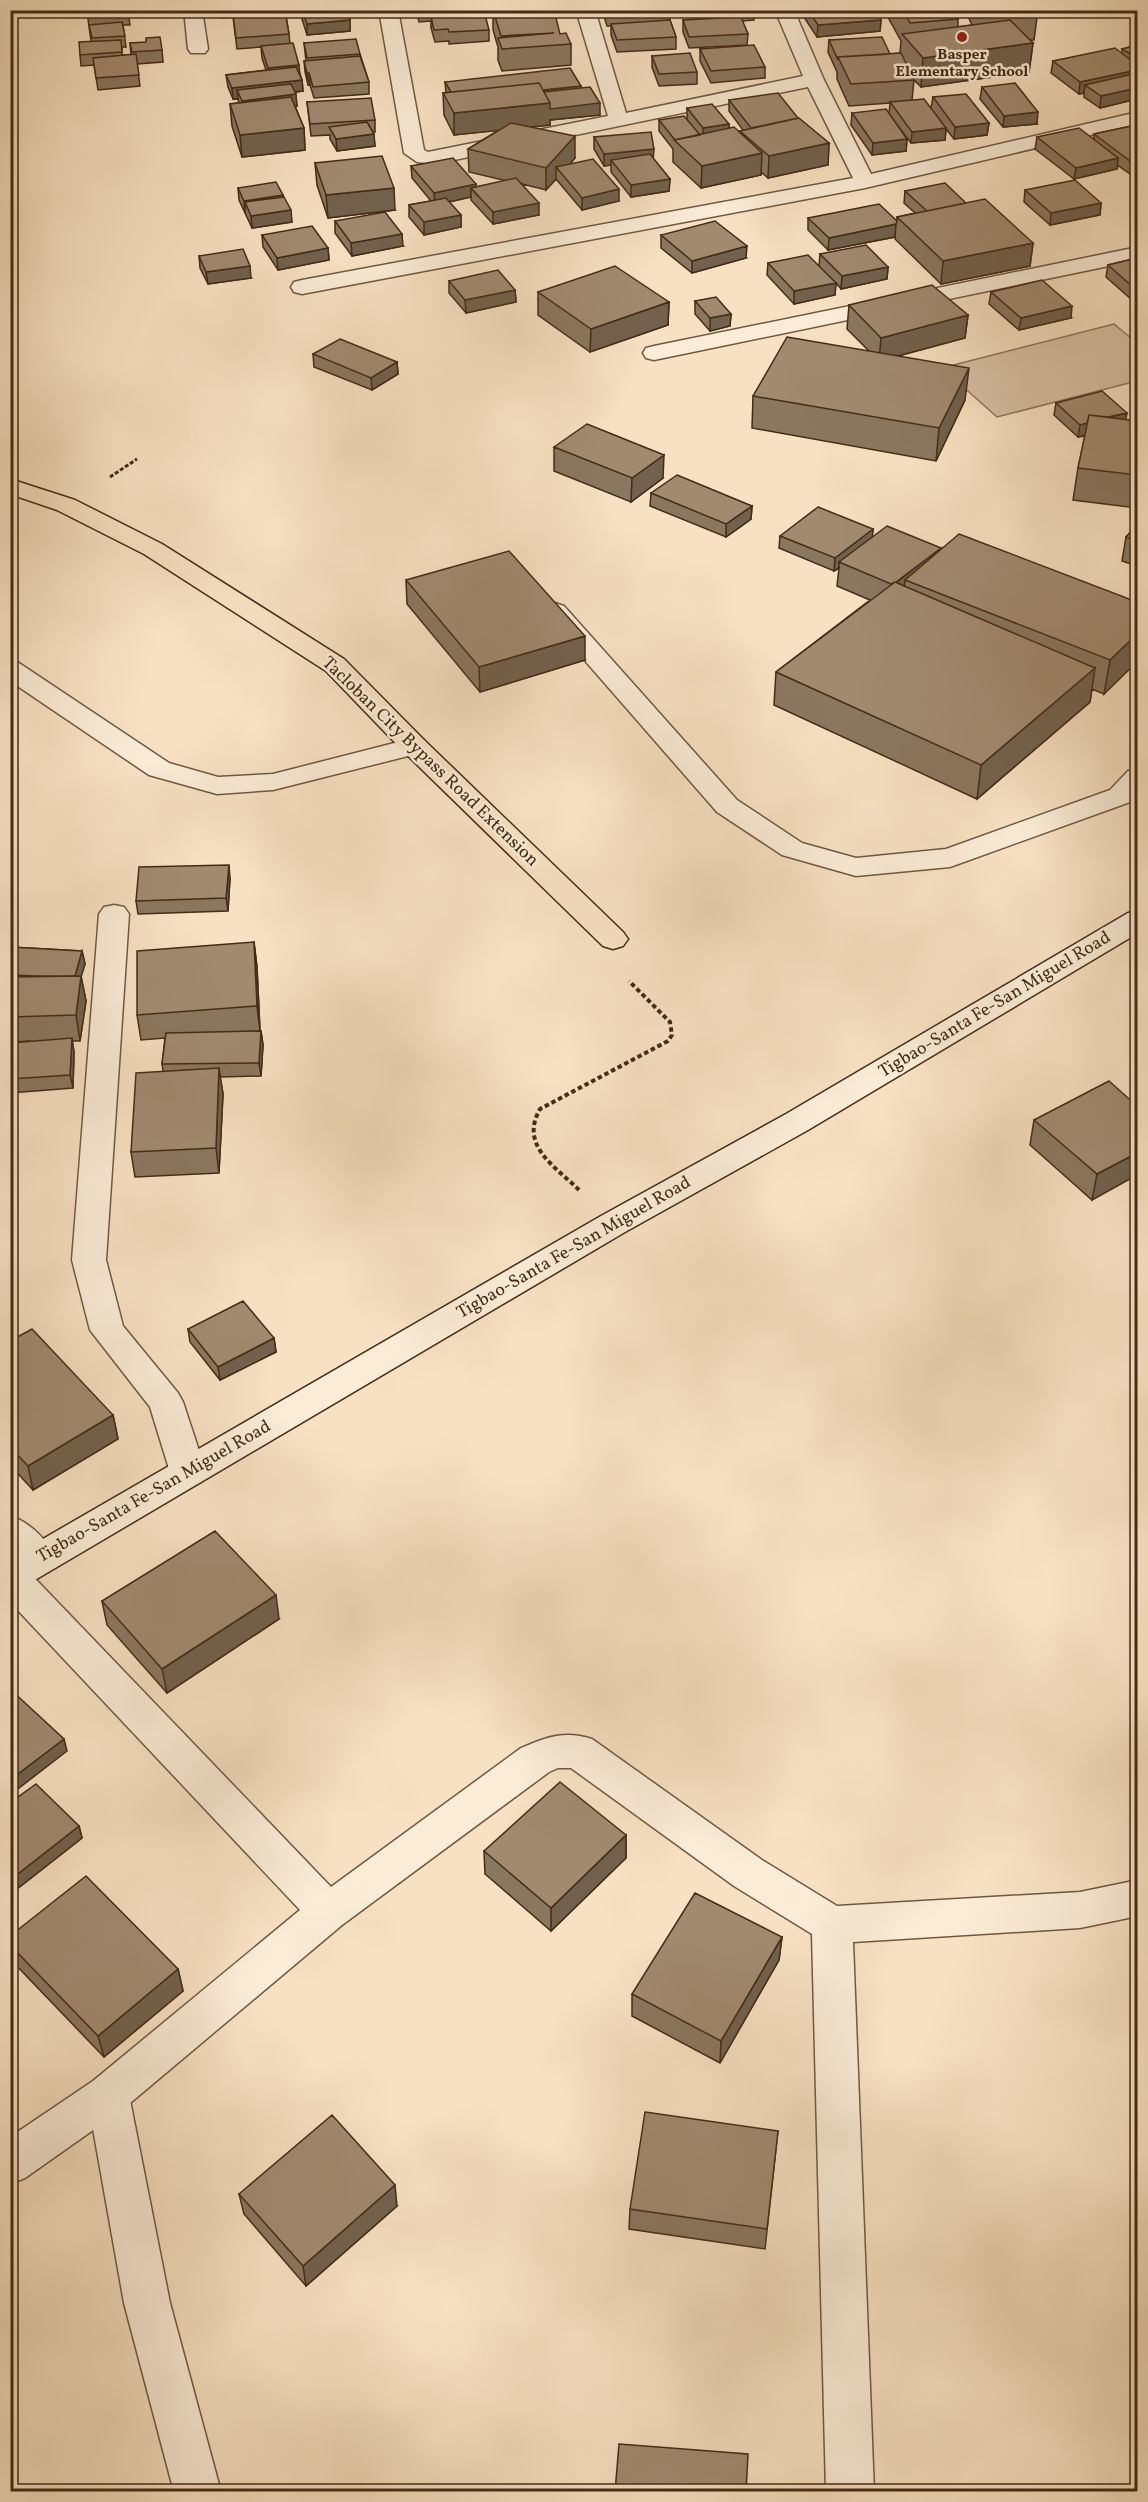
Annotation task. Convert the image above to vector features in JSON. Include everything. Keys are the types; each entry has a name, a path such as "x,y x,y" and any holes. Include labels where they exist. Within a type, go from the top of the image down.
{"highway":[{"name":"Tacloban City Bypass Road Extension","path":"10,486 66,505 153,549 335,665 414,746 613,939"}],"street":[{"path":"193,10 198,49"},
{"path":"388,10 414,153 417,156 435,158 814,80"},
{"path":"585,10 620,121"},
{"path":"784,10 814,80 865,182"},
{"path":"302,287 865,182 1137,118"},
{"path":"654,353 1137,253"},
{"path":"536,590 727,806 792,849 856,867 950,858 1132,792"},
{"path":"10,669 159,769 217,786 273,782 414,746"},
{"path":"114,914 89,1260 107,1330 166,1402 188,1473"},
{"name":"Tigbao-Santa Fe-San Miguel Road","path":"20,1571 613,1224 797,1122 1137,920"},
{"path":"10,1530 20,1571 328,1912"},
{"path":"10,2163 108,2095 328,1912 534,1760 555,1751 578,1751 748,1873 832,1925 1080,1910 1137,1898"},
{"path":"832,1925 850,2492"},
{"path":"108,2095 147,2303 198,2492"}],"path":[{"path":"613,939 604,951 609,961 669,1022 672,1035 668,1041 540,1109 531,1125 533,1143 613,1224"}],"shaded area":[{"path":"1114,324 1137,343 1137,381 997,417 942,368"}],"building":[{"path":"87,10 128,10 129,13 87,16"},
{"path":"302,10 347,10 350,20 307,24"},
{"path":"493,10 554,10 560,34 566,33 571,44 502,49 498,38 554,33 501,36"},
{"path":"605,10 669,10 670,12 607,15"},
{"path":"699,10 723,10 699,12"},
{"path":"808,10 875,10 881,20 818,25"},
{"path":"903,10 953,10 958,19 910,23"},
{"path":"982,10 1038,10 1038,11 983,13"},
{"path":"285,11 289,34 236,38 233,14"},
{"path":"484,11 489,30 449,32 448,29 434,30 431,17 445,16 444,13"},
{"path":"741,17 748,34 689,37 683,20"},
{"path":"670,20 676,37 617,40 611,24"},
{"path":"1010,20 1033,43 923,58 902,34"},
{"path":"122,22 125,36 92,38 89,25"},
{"path":"160,37 162,50 132,52 130,43 146,42 146,38"},
{"path":"882,37 890,54 838,57 838,60 829,40"},
{"path":"356,39 360,54 307,58 304,43"},
{"path":"121,40 122,52 80,55 79,42"},
{"path":"293,43 299,65 268,68 261,46"},
{"path":"754,45 765,67 711,71 700,49"},
{"path":"1137,45 1137,58 1122,49"},
{"path":"1115,48 1137,65 1137,70 1080,82 1053,61"},
{"path":"690,53 697,72 659,74 652,56"},
{"path":"901,53 914,80 851,84 838,57"},
{"path":"136,54 139,75 96,78 93,58"},
{"path":"360,56 369,82 313,87 304,61"},
{"path":"296,67 302,80 232,88 226,75"},
{"path":"570,68 581,86 543,90 539,83 451,92 445,82"},
{"path":"1137,73 1137,88 1101,96 1085,85"},
{"path":"539,83 550,103 454,113 443,93"},
{"path":"1015,83 1038,112 1004,116 982,87"},
{"path":"291,84 296,94 242,101 237,90"},
{"path":"590,87 600,103 550,109 550,103 544,92"},
{"path":"778,93 798,118 751,128 729,100"},
{"path":"966,94 989,123 955,127 933,97"},
{"path":"291,97 304,128 240,135 230,104"},
{"path":"371,98 375,120 310,124 307,102"},
{"path":"924,99 946,128 912,132 890,102"},
{"path":"712,104 729,124 703,128 687,108"},
{"path":"886,109 907,139 873,143 852,113"},
{"path":"684,116 700,135 675,140 659,120"},
{"path":"799,118 829,143 769,156 740,131"},
{"path":"367,122 374,134 336,139 329,127"},
{"path":"511,123 575,136 546,168 468,149"},
{"path":"1136,125 1137,163 1134,164 1094,134"},
{"path":"734,127 762,153 702,166 674,140"},
{"path":"1079,128 1118,158 1076,168 1037,137"},
{"path":"651,132 654,149 604,154 594,137"},
{"path":"650,154 670,179 631,185 611,160"},
{"path":"382,156 394,188 326,195 315,163"},
{"path":"453,158 476,184 434,193 411,166"},
{"path":"593,159 619,189 582,198 556,167"},
{"path":"516,178 539,203 493,212 471,188"},
{"path":"1075,180 1101,203 1051,213 1025,190"},
{"path":"276,182 283,195 244,201 238,188"},
{"path":"945,183 966,203 927,211 905,191"},
{"path":"284,197 291,210 251,216 245,202"},
{"path":"446,198 461,215 424,222 409,205"},
{"path":"985,199 1033,243 943,261 897,217"},
{"path":"879,204 897,221 896,224 829,238 808,218"},
{"path":"385,212 402,234 351,243 335,221"},
{"path":"715,221 747,246 692,261 661,235"},
{"path":"312,226 328,248 277,258 262,235"},
{"path":"866,245 888,267 842,276 820,254"},
{"path":"243,249 250,266 206,272 199,256"},
{"path":"808,255 836,283 794,291 768,263"},
{"path":"1137,258 1137,287 1134,288 1108,265"},
{"path":"615,266 669,302 591,329 538,292"},
{"path":"498,270 515,290 465,300 449,281"},
{"path":"1042,280 1072,306 1021,318 991,292"},
{"path":"932,285 968,315 881,338 849,305"},
{"path":"716,297 731,314 710,318 695,301"},
{"path":"787,337 969,368 939,428 753,396"},
{"path":"340,339 397,362 371,378 313,354"},
{"path":"1102,391 1127,413 1108,417 1089,415 1087,423 1080,425 1056,403"},
{"path":"1089,415 1137,421 1137,475 1078,468"},
{"path":"587,424 664,455 632,478 554,447"},
{"path":"677,475 752,506 726,524 651,493"},
{"path":"818,507 873,529 835,558 780,536"},
{"path":"1137,525 1137,541 1126,537"},
{"path":"887,526 941,548 891,584 839,562"},
{"path":"959,534 1137,602 1137,634 1110,660 905,580"},
{"path":"509,551 585,636 479,667 406,580"},
{"path":"895,582 1095,668 981,765 776,672"},
{"path":"229,865 226,898 136,901 139,867"},
{"path":"254,942 257,1006 137,1015 137,951"},
{"path":"10,947 82,951 75,976 10,975"},
{"path":"81,976 76,1015 10,1017 10,977"},
{"path":"261,1031 259,1063 162,1064 166,1033"},
{"path":"72,1038 70,1075 10,1079 10,1043"},
{"path":"219,1068 216,1148 131,1152 136,1073"},
{"path":"1109,1081 1137,1106 1137,1153 1097,1174 1034,1120"},
{"path":"243,1301 274,1338 218,1367 188,1329"},
{"path":"32,1329 113,1415 28,1466 10,1447 10,1341"},
{"path":"215,1531 276,1595 162,1669 102,1601"},
{"path":"10,1689 64,1739 10,1780"},
{"path":"560,1782 626,1835 551,1908 484,1851"},
{"path":"36,1784 79,1826 14,1877 10,1874 10,1803"},
{"path":"86,1876 178,1969 98,2036 10,1945 10,1936"},
{"path":"695,1893 782,1937 721,2041 632,1994"},
{"path":"645,2112 778,2131 767,2229 630,2209"},
{"path":"332,2115 395,2185 303,2266 239,2194"},
{"path":"619,2444 748,2454 746,2492 615,2492"}],"place":[{"name":"Basper Elementary School","path":"962,37"}]}
